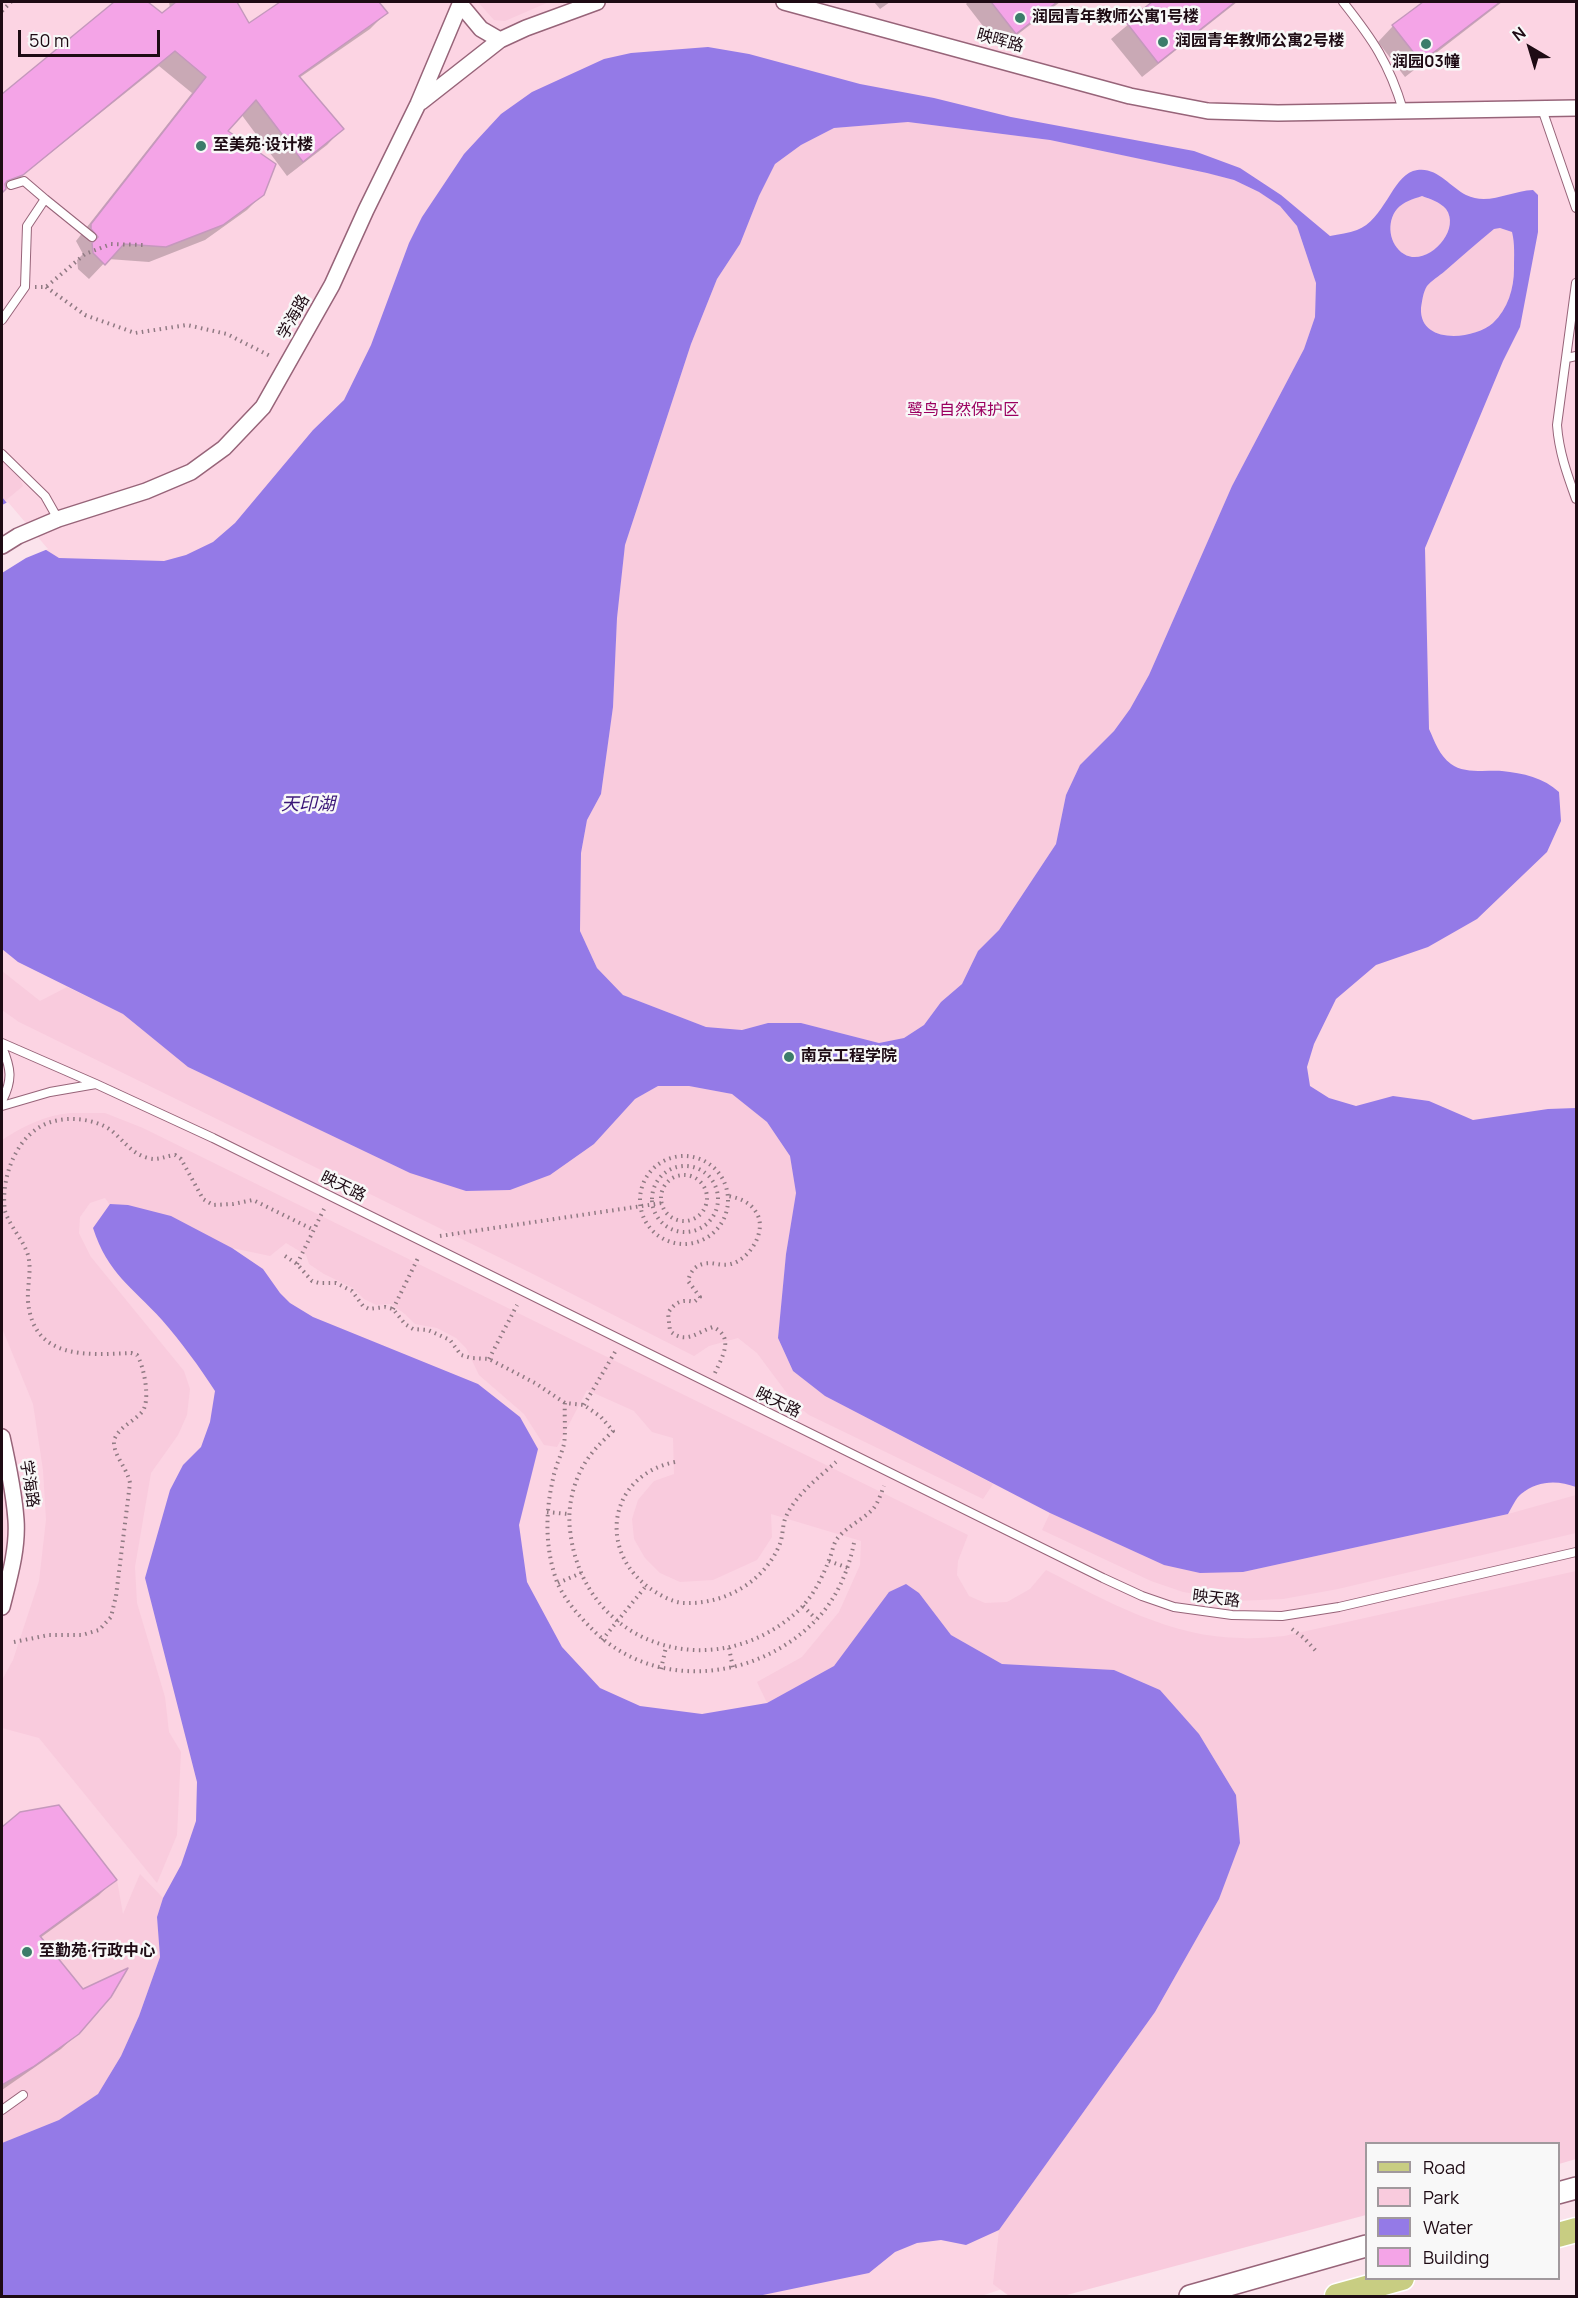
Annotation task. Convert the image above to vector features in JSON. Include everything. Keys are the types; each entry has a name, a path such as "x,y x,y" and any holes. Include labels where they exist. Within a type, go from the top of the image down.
{"main road":[{"path":"1560,2234 1576,2230"},
{"path":"1337,2296 1395,2280"}],"street":[{"path":"418,104 500,40 544,20 597,2"},
{"name":"映晖路","path":"784,2 1130,96 1208,111 1278,114 1576,108"},
{"path":"461,3 481,29 500,40"},
{"name":"学海路","path":"2,546 34,528 146,491 191,472 224,448 263,408 332,285 418,104 461,3"},
{"name":"学海路","path":"2,1437 10,1473 16,1522 12,1566 2,1607"},
{"path":"1560,2192 1576,2188"},
{"path":"1190,2296 1365,2246"}],"lane":[{"path":"1343,2 1374,41 1394,81 1403,110"},
{"path":"1542,109 1576,208"},
{"path":"11,184 24,181 92,237"},
{"path":"2,320 25,287 27,226 45,199"},
{"path":"1576,283 1557,425 1558,445 1576,499"},
{"path":"1567,358 1576,356"},
{"path":"2,454 45,496 58,519"},
{"path":"2,1045 10,1067 7,1090 2,1101"},
{"name":"映天路","path":"2,1045 96,1084 213,1138 1035,1544 1142,1596 1174,1607 1232,1615 1281,1616 1340,1606 1576,1552"},
{"path":"2,1106 50,1092 96,1084"},
{"path":"2,2110 23,2095"}],"path":[{"path":"2,11 11,2"},
{"path":"46,287 86,254 111,244 143,245"},
{"path":"25,287 46,287 85,315 135,333 187,325 227,334 288,366"},
{"path":"14,1642 49,1635 82,1635 99,1630 111,1617 116,1596 130,1483 128,1473 116,1455 114,1440 124,1425 142,1412 146,1391 143,1370 137,1355 65,1352 44,1337 35,1326 28,1300 30,1268 27,1255 6,1213 3,1201 3,1185 16,1148 37,1127 50,1122 65,1119 100,1124 142,1156 160,1159 175,1155 181,1159 203,1199 213,1205 252,1200 314,1230"},
{"path":"680,1156 694,1157 707,1162 718,1171 725,1182 728,1196 727,1211 721,1225 710,1235 696,1242 681,1244 666,1240 654,1232 645,1220 640,1205 641,1191 646,1178 655,1167 680,1156"},
{"path":"677,1166 701,1169 717,1188 718,1200 712,1217 699,1229 687,1232 674,1230 663,1224 652,1204 652,1191 657,1180 666,1171 677,1166"},
{"path":"692,1177 705,1189 707,1199 705,1208 699,1216 691,1220 682,1221 673,1218 666,1212 662,1203 662,1193 673,1178 692,1177"},
{"path":"715,1373 726,1349 724,1336 713,1327 691,1338 675,1335 670,1331 669,1313 676,1303 682,1300 694,1302 700,1297 688,1281 690,1274 698,1266 713,1263 729,1265 737,1262 755,1244 760,1223 757,1212 748,1203 728,1196"},
{"path":"437,1236 662,1203"},
{"path":"297,1264 324,1209"},
{"path":"285,1256 297,1264 312,1281 336,1283 352,1292 363,1306 369,1309 385,1307 393,1309 405,1324 413,1329 428,1330 450,1340 461,1355 471,1359 489,1359 535,1383 565,1403 584,1405 601,1417 613,1431 588,1458 575,1485 568,1514 572,1548 581,1573 598,1600 617,1622 641,1637 666,1647 693,1651 729,1648 752,1640 778,1626 802,1606 818,1585 837,1539 874,1508 884,1486"},
{"path":"393,1309 419,1256"},
{"path":"489,1359 517,1305"},
{"path":"584,1405 615,1352"},
{"path":"565,1403 564,1443 553,1477 547,1512 549,1551 558,1583 578,1616 602,1640 632,1660 661,1669 696,1672 733,1668 763,1658 791,1642 816,1619 835,1596 848,1569 854,1543"},
{"path":"675,1462 659,1465 631,1485 620,1504 617,1525 620,1548 628,1568 646,1586 664,1598 680,1603 700,1603 725,1598 748,1585 769,1564 780,1545 785,1520 797,1501 813,1481 836,1462"},
{"path":"547,1512 568,1514"},
{"path":"829,1561 848,1569"},
{"path":"558,1583 581,1573"},
{"path":"602,1640 646,1586"},
{"path":"802,1606 816,1619"},
{"path":"1292,1629 1316,1651"},
{"path":"661,1669 666,1647"},
{"path":"729,1648 733,1668"}],"shaded area":[{"name":"南京工程学院","path":"2,2 1576,2 1576,2112 1379,2142 1365,2142 1365,2145 1262,2203 981,2296 2,2296"}],"green space":[{"path":"478,2 549,2 505,21 494,20"},
{"name":"鹭鸟自然保护区","path":"908,122 1050,140 1234,180 1259,192 1280,206 1297,226 1316,283 1315,317 1304,349 1232,486 1149,675 1130,709 1114,731 1080,765 1066,795 1056,844 999,930 978,951 962,984 941,1002 924,1025 904,1038 879,1043 801,1023 768,1023 742,1030 706,1027 623,995 597,968 580,931 581,853 587,820 601,794 613,707 617,618 625,545 691,344 717,279 740,244 759,196 775,164 801,145 834,128"},
{"path":"1421,196 1446,209 1450,218 1449,227 1446,237 1431,252 1413,257 1404,254 1395,245 1390,227 1397,209"},
{"path":"1500,228 1512,232 1514,241 1513,283 1503,311 1493,323 1473,333 1449,336 1429,328 1423,320 1421,308 1427,286 1494,229"},
{"path":"2,460 18,474 23,486 5,501 2,497"},
{"path":"2,971 40,1001 67,987 123,1014 188,1067 410,1173 594,1144 635,1099 658,1086 689,1086 732,1094 767,1122 790,1156 796,1193 786,1254 778,1338 793,1371 825,1396 993,1484 983,1499 809,1415 795,1404 757,1353 738,1338 709,1346 694,1356 531,1273 19,1022 2,1010"},
{"path":"70,1113 105,1113 143,1128 968,1535 958,1561 957,1575 969,1596 985,1603 1007,1602 1030,1589 1046,1570 1092,1594 1165,1625 1216,1636 1258,1638 1284,1636 1576,1571 1576,2159 1560,2164 1560,2142 1365,2142 1365,2215 1063,2296 1009,2296 993,2284 999,2230 1155,2012 1219,1899 1236,1795 1199,1734 1160,1690 1114,1670 1002,1664 951,1635 919,1593 861,1633 834,1666 767,1703 757,1682 802,1657 839,1612 860,1565 861,1541 771,1514 772,1537 757,1560 713,1580 680,1582 660,1573 645,1558 634,1539 632,1519 638,1500 654,1481 674,1474 673,1438 652,1432 634,1411 587,1390 557,1447 544,1445 524,1414 479,1375 466,1348 456,1338 437,1328 415,1324 391,1304 376,1305 364,1299 353,1288 309,1264 306,1255 286,1243 270,1256 232,1248 110,1205 105,1198 90,1203 80,1217 79,1233 91,1257 184,1371 190,1389 187,1415 178,1435 151,1473 135,1567 137,1603 165,1697 169,1732 181,1752 177,1835 157,1883 39,1738 2,1728 2,1680 13,1660 39,1581 46,1520 43,1470 33,1404 2,1328 2,1140 34,1122"},
{"path":"1576,1495 1576,1533 1338,1589 1283,1599 1237,1601 1183,1592 1151,1581 1042,1530 1050,1513 1164,1565 1243,1572 1508,1514"},
{"path":"140,1874 163,1898 157,1917 160,1957 139,2016 121,2056 98,2094 59,2120 2,2143 2,2085 47,2057 88,2024 111,1998 127,1969 83,1989 40,1936 117,1880 123,1914"}],"water":[{"name":"天印湖","path":"708,47 749,54 860,84 934,98 1011,117 1194,151 1240,168 1281,195 1330,236 1354,231 1366,225 1381,209 1399,182 1413,171 1435,173 1474,198 1491,199 1533,190 1538,195 1538,232 1520,327 1503,361 1425,548 1429,729 1440,752 1456,767 1518,773 1533,777 1553,787 1559,792 1561,821 1547,852 1477,919 1428,947 1376,965 1336,999 1314,1044 1307,1067 1310,1086 1329,1098 1356,1106 1393,1096 1429,1101 1473,1120 1548,1109 1576,1108 1576,1487 1555,1482 1541,1484 1521,1494 1508,1514 1243,1572 1200,1573 1164,1565 1050,1513 825,1396 793,1371 778,1338 786,1254 796,1193 790,1156 767,1122 732,1094 689,1086 658,1086 635,1099 594,1144 550,1175 510,1190 466,1191 410,1173 188,1067 123,1014 18,962 2,949 2,497 43,548 59,558 164,561 186,555 213,542 235,523 313,430 344,400 371,345 409,243 422,217 464,154 501,114 532,92 604,59 631,53","holes":["908,122 1050,140 1234,180 1259,192 1280,206 1297,226 1316,283 1315,317 1304,349 1232,486 1149,675 1130,709 1114,731 1080,765 1066,795 1056,844 999,930 978,951 962,984 941,1002 924,1025 904,1038 879,1043 801,1023 768,1023 742,1030 706,1027 623,995 597,968 580,931 581,853 587,820 601,794 613,707 617,618 625,545 691,344 717,279 740,244 759,196 775,164 801,145 834,128","1422,196 1446,209 1450,218 1449,227 1446,237 1431,252 1413,257 1404,254 1395,245 1390,227 1391,220 1399,207","1500,228 1512,232 1514,241 1513,283 1503,311 1493,323 1473,333 1449,336 1429,328 1423,320 1421,308 1427,286 1494,229"]},
{"path":"110,1204 128,1205 171,1216 232,1248 263,1269 290,1303 313,1317 478,1384 520,1417 538,1449 519,1525 527,1582 562,1647 600,1688 640,1706 702,1714 767,1703 834,1666 889,1592 906,1584 919,1593 951,1635 1002,1664 1114,1670 1160,1690 1199,1734 1236,1795 1240,1843 1219,1899 1155,2012 999,2230 966,2245 941,2240 917,2243 895,2252 869,2273 758,2296 2,2296 2,2143 59,2120 98,2094 121,2056 139,2016 160,1957 157,1917 163,1898 181,1865 196,1821 197,1782 145,1578 170,1490 183,1465 201,1447 210,1422 215,1391 176,1337 113,1268 106,1257 93,1228"}],"pier":[{"path":"8,502 48,549 26,558 2,573 2,505"}],"building":[{"name":"至美苑·设计楼","path":"114,2 148,2 162,13 176,2 237,2 249,23 280,2 379,2 388,13 299,76 344,129 303,162 256,100 228,131 276,164 264,195 223,225 166,247 124,244 105,265 93,253 92,243 98,237 91,229 91,224 206,77 175,51 23,175 7,181 6,189 2,193 2,94"},
{"name":"润园青年教师公寓1号楼","path":"991,2 1057,2 1016,34"},
{"name":"润园青年教师公寓2号楼","path":"1152,2 1235,2 1158,63 1126,22"},
{"name":"润园03幢","path":"1423,2 1500,2 1421,62 1392,25"},
{"name":"至勤苑·行政中心","path":"59,1805 117,1880 40,1936 83,1989 128,1968 111,1997 79,2034 33,2067 2,2085 2,1827 20,1812"}],"place":[{"name":"润园青年教师公寓1号楼","path":"1020,18"},
{"name":"润园青年教师公寓2号楼","path":"1163,42"},
{"name":"润园03幢","path":"1426,44"},
{"name":"至美苑·设计楼","path":"201,146"},
{"name":"南京工程学院","path":"789,1057"},
{"name":"至勤苑·行政中心","path":"27,1952"}]}
